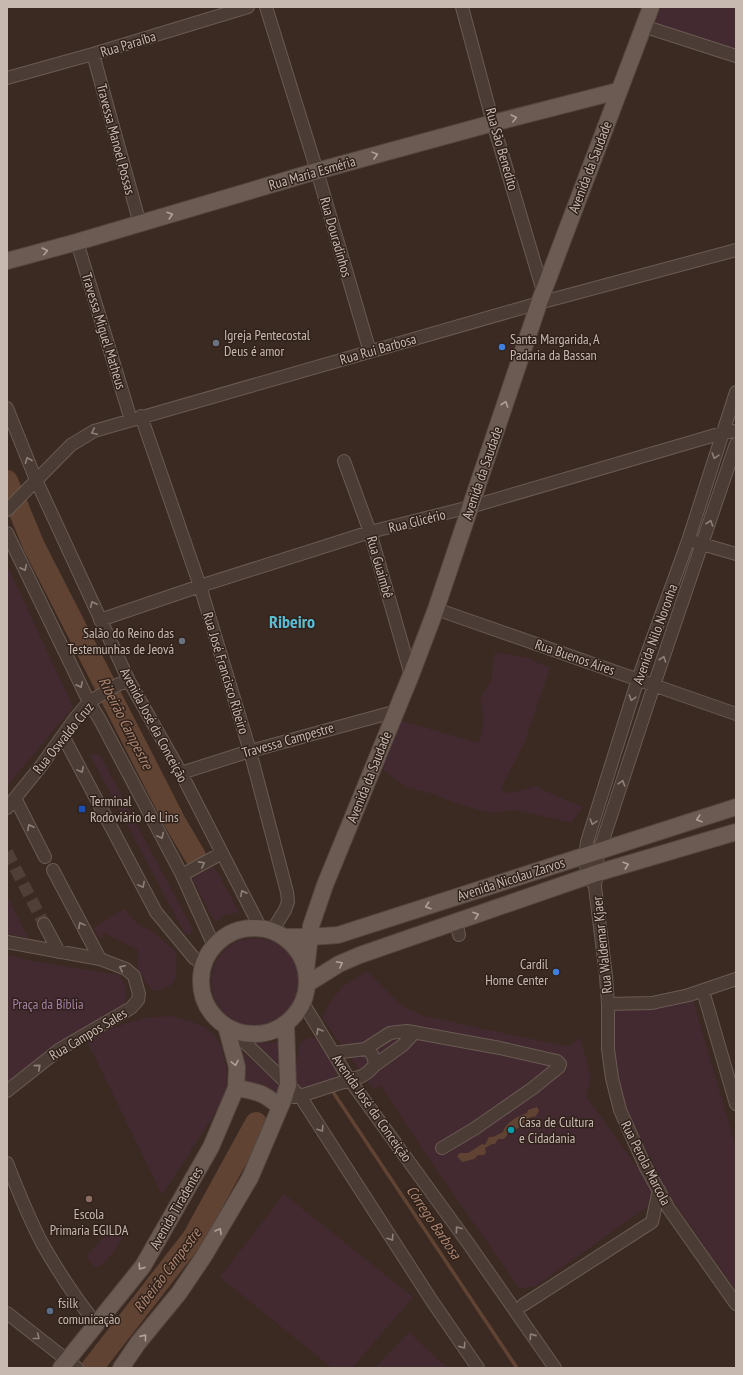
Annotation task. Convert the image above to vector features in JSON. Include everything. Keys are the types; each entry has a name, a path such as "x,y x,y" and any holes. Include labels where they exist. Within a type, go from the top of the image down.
{"main road":[{"name":"Avenida da Saudade","path":"307,977 310,937 315,912 411,675 436,609 541,297 651,7"},
{"name":"Rua Maria Esméria","path":"7,261 140,224 317,171 618,91"},
{"name":"Avenida Nicolau Zarvos","path":"271,932 310,937 338,935 736,807"},
{"name":"Avenida Nicolau Zarvos","path":"307,977 360,954 458,928 593,879 736,832"},
{"path":"247,929 271,932 294,946 302,957 307,977 303,1003 296,1014 286,1024 259,1034 245,1033 228,1027 215,1017 207,1005 202,992 201,979 204,965 214,946 223,938 234,932 247,929"},
{"path":"120,1368 138,1343 179,1293 204,1256 250,1178 284,1096 286,1024"},
{"name":"Avenida Tiradentes","path":"70,1366 96,1325 143,1266 211,1147 236,1088 237,1067 228,1027"},
{"path":"236,1088 266,1095 284,1096"}],"street":[{"name":"Rua Paraíba","path":"7,78 93,54 248,7"},
{"name":"Rua Douradinhos","path":"266,7 317,171 370,352"},
{"name":"Rua São Benedito","path":"462,7 541,297"},
{"path":"643,26 736,56"},
{"name":"Travessa Manoel Possas","path":"93,54 140,224"},
{"name":"Travessa Miguel Matheus","path":"77,242 136,418"},
{"name":"Rua Rui Barbosa","path":"7,510 71,445 94,431 370,352 541,297 736,250"},
{"name":"Avenida Nilo Noronha","path":"593,879 592,853 587,842 638,679 688,541 736,392"},
{"name":"Avenida José da Conceição","path":"7,408 32,483 100,620 124,683 181,773 222,853 271,932"},
{"name":"Rua José Francisco Ribeiro","path":"136,418 200,586 250,751 288,902 285,910 271,932"},
{"name":"Rua Glicério","path":"100,620 200,586 370,532 470,507 722,433 736,431"},
{"name":"Avenida Nilo Noronha","path":"592,853 604,840 654,685 736,444"},
{"name":"Rua Guaimbê","path":"344,462 370,532 411,675"},
{"path":"7,533 10,544 93,699 100,720 182,875 214,946"},
{"path":"688,541 736,554"},
{"name":"Rua Buenos Aires","path":"436,609 736,714"},
{"name":"Rua Oswaldo Cruz","path":"7,808 41,766 76,717 93,699 124,683"},
{"name":"Travessa Campestre","path":"181,773 250,751 396,711"},
{"path":"63,736 156,912 194,958 204,965"},
{"path":"15,798 45,857"},
{"path":"182,875 222,853"},
{"path":"52,870 100,959"},
{"name":"Rua Waldemar Kjaer","path":"593,879 608,1004"},
{"path":"44,924 59,952"},
{"name":"Rua Campos Sales","path":"7,942 100,959 126,969 134,976 139,994 138,1000 131,1008 60,1049 7,1090"},
{"path":"608,1004 652,1003 689,995 736,979"},
{"path":"703,990 736,1104"},
{"name":"Avenida José da Conceição","path":"303,1003 349,1079 463,1237 554,1368"},
{"name":"Rua Perola Marcola","path":"608,1004 609,1056 612,1078 620,1110 645,1166 669,1209 736,1304"},
{"path":"228,1027 284,1096 300,1096 362,1076 403,1045 415,1032"},
{"path":"397,1032 403,1045"},
{"path":"334,1053 366,1049 390,1033 415,1032 500,1048 557,1061 560,1064 560,1067 533,1088 474,1130 442,1148"},
{"path":"366,1049 372,1054 375,1065"},
{"path":"300,1096 432,1301 478,1368"},
{"path":"7,1164 24,1206 43,1245 64,1279 96,1325"},
{"path":"523,1305 652,1222 659,1190"},
{"path":"7,1313 70,1366"}],"green space":[{"path":"661,7 736,7 736,54 654,25"},
{"path":"7,565 73,707 7,786"},
{"path":"495,652 525,657 550,668 526,739 501,788 506,793 535,786 583,807 571,823 522,811 490,813 455,803 433,794 406,787 381,768 399,720 479,743 484,720 480,700 491,680"},
{"path":"93,753 100,755 193,930 190,935 185,934 92,759 91,756"},
{"path":"214,866 239,912 223,916 215,922 192,879"},
{"path":"7,896 28,938 7,934"},
{"path":"124,909 140,926 151,930 176,952 177,967 175,979 168,987 153,991 145,982 137,967 138,950 104,933 102,939 93,928"},
{"path":"255,938 272,941 286,951 296,965 299,982 296,999 286,1013 272,1023 255,1026 238,1023 224,1013 214,999 211,982 214,965 224,951 238,941"},
{"name":"Praça da Bíblia","path":"7,955 38,962 119,975 125,985 126,996 122,1011 45,1052 19,1075 7,1083"},
{"name":"Casa de Cultura e Cidadania","path":"367,971 402,1006 424,1016 569,1047 580,1037 591,1078 586,1096 652,1188 651,1204 536,1286 520,1289 433,1165 381,1086 373,1089 322,1018 329,1004 342,987"},
{"path":"693,1000 736,1147 736,1291 668,1194 627,1111 615,1072 615,1007"},
{"path":"171,1016 190,1021 207,1028 218,1039 222,1049 227,1072 225,1098 162,1195 86,1039 109,1029 144,1018"},
{"path":"308,1038 319,1040 343,1072 304,1094 295,1085 296,1065 300,1045 302,1041"},
{"path":"282,1040 277,1066 247,1041 264,1043"},
{"path":"240,1050 278,1083 281,1088 274,1096 242,1084"},
{"path":"284,1194 413,1297 352,1368 332,1368 220,1277"},
{"path":"112,1229 123,1237 106,1261 98,1266 93,1266 86,1256"},
{"path":"409,1332 447,1368 375,1368"}],"shaded area":[{"path":"537,1107 539,1111 535,1117 527,1120 517,1129 508,1131 504,1139 498,1139 495,1144 485,1148 486,1152 484,1155 478,1155 474,1159 462,1162 457,1156 460,1153 468,1153 482,1144 485,1145 489,1137 493,1137 503,1132 512,1120 527,1113 528,1110"}],"waterway":[{"name":"Ribeirão Campestre","path":"7,481 34,546 175,822 195,856"},
{"name":"Córrego Barbosa","path":"331,1089 517,1368"},
{"name":"Ribeirão Campestre","path":"92,1368 193,1238 256,1123"}],"tunnel":[{"path":"7,852 44,924"}],"place":[{"name":"Igreja Pentecostal Deus é amor","path":"216,343"},
{"name":"Santa Margarida, A Padaria da Bassan","path":"502,347"},
{"name":"Salão do Reino das Testemunhas de Jeová","path":"182,641"},
{"name":"Terminal Rodoviário de Lins","path":"82,809"},
{"name":"Cardil Home Center","path":"556,972"},
{"name":"Casa de Cultura e Cidadania","path":"511,1130"},
{"name":"Escola Primaria EGILDA","path":"89,1199"},
{"name":"fsilk comunicação","path":"50,1311"}],"district":[{"name":"Ribeiro","path":"292,621"}]}
